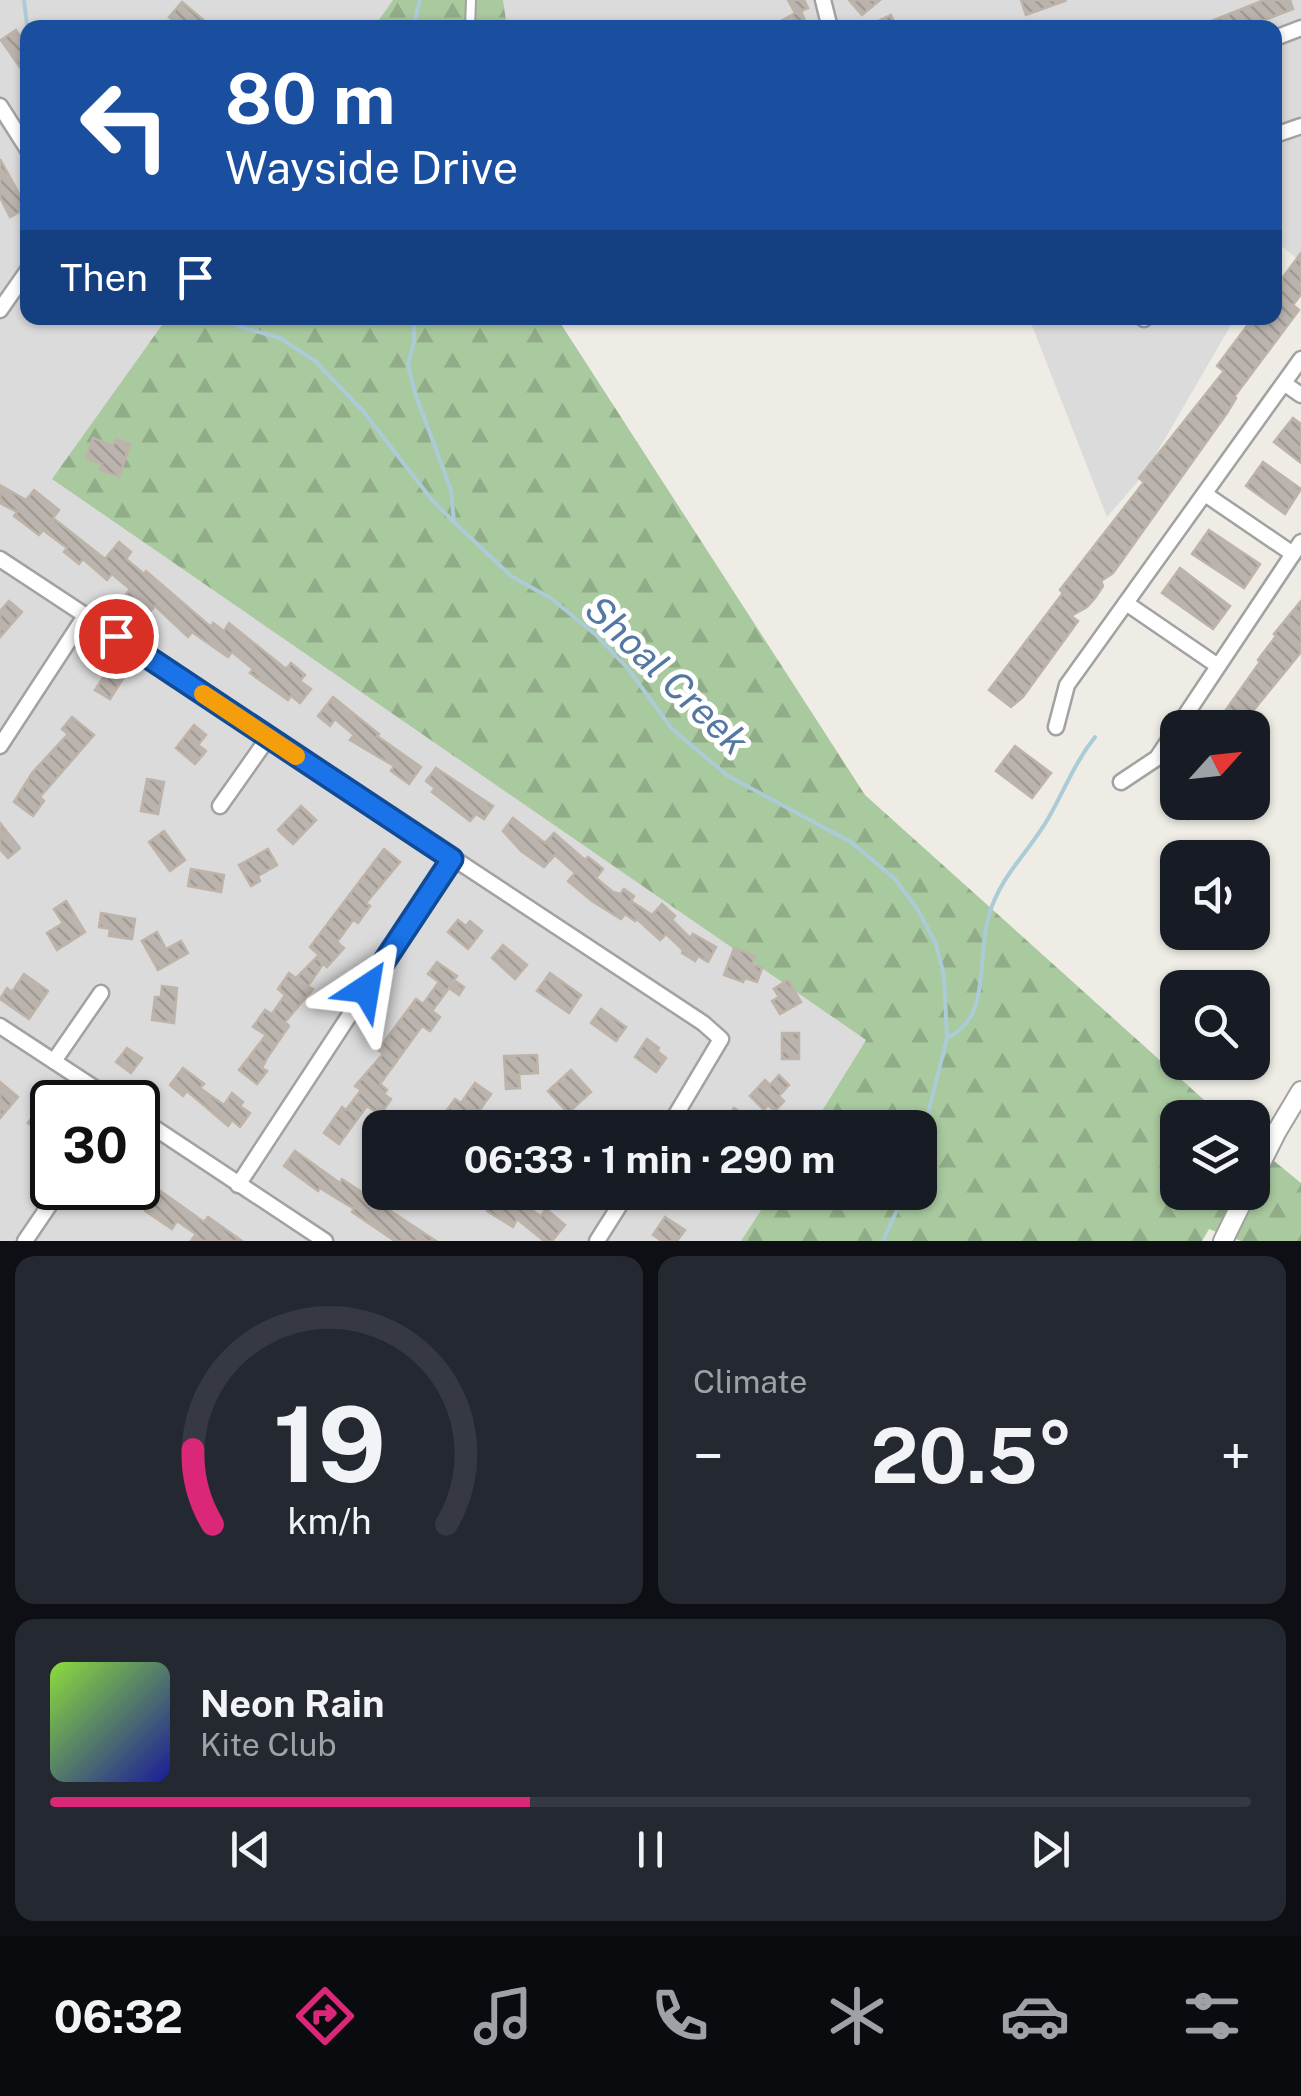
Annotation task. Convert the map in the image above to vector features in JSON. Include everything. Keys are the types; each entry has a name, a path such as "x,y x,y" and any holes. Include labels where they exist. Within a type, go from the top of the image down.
{"street":[{"path":"0,106 20,137"},
{"path":"0,310 20,281"},
{"path":"1056,727 1067,685 1301,359"},
{"path":"1285,384 1301,394"},
{"path":"1122,782 1157,758 1297,548 1205,494"},
{"path":"0,559 703,1024 721,1039 679,1110"},
{"path":"1126,603 1218,666"},
{"path":"0,746 85,616"},
{"path":"220,806 268,738"},
{"path":"238,1184 452,859"},
{"path":"54,1061 101,993"},
{"path":"0,1026 83,1080"},
{"path":"1270,1143 1301,1091"},
{"path":"160,1132 326,1241"},
{"path":"25,1241 46,1210"},
{"path":"597,1241 612,1210"},
{"path":"1223,1241 1238,1210"}],"shaded area":[{"path":"0,0 393,0 378,20 20,20 20,325 162,325 53,479 866,1040 823,1110 362,1110 362,1210 761,1210 741,1241 0,1241"},
{"path":"503,0 1301,0 1301,262 1282,246 1282,20 506,20"},
{"path":"1032,325 1231,325 1145,473 1107,517"}],"green space":[{"path":"393,0 503,0 506,20 379,20"},
{"path":"162,325 562,325 865,795 1160,1060 1160,1080 1182,1080 1204,1100 1160,1100 1160,1210 1270,1210 1270,1158 1301,1183 1301,1241 1241,1241 1209,1229 1202,1241 741,1241 761,1210 937,1210 937,1110 823,1110 866,1040 52,479"}],"building":[{"path":"788,0 804,0 808,8 801,11 805,20 783,20 795,13"},
{"path":"849,0 880,0 862,15"},
{"path":"1021,0 1064,0 1065,1 1026,15"},
{"path":"1264,0 1290,0 1293,9 1265,20 1214,20"},
{"path":"182,2 203,20 173,20 169,17"},
{"path":"16,30 20,36 20,67 1,40"},
{"path":"0,159 20,195 20,212 10,217 0,197"},
{"path":"1301,253 1301,294 1293,305 1299,310 1113,573 1101,581 1103,586 1095,598 1071,616 1078,621 1023,697 1011,707 989,690 1144,482 1139,478 1224,371 1217,366 1248,325 1282,325 1282,279"},
{"path":"1293,418 1301,424 1301,463 1274,442"},
{"path":"93,438 113,446 116,439 130,444 119,477 100,470 102,464 86,458"},
{"path":"1263,462 1301,489 1285,514 1246,486"},
{"path":"0,485 26,500 34,490 59,510 53,518 105,559 119,542 131,552 126,559 144,574 146,571 211,627 213,623 224,631 229,623 286,669 291,663 305,675 300,681 311,689 300,703 291,696 288,700 250,673 253,669 232,652 228,657 192,632 188,637 155,606 148,614 126,594 130,589 112,574 107,580 83,559 79,564 64,552 67,548 43,530 39,535 14,516 17,512 0,503"},
{"path":"1209,530 1260,564 1244,588 1192,554"},
{"path":"1180,568 1230,606 1213,629 1162,593"},
{"path":"9,601 22,612 0,637 0,611"},
{"path":"1301,601 1301,652 1254,710 1226,710 1260,662 1274,634"},
{"path":"110,667 124,677 110,699 95,690"},
{"path":"333,697 377,736 421,767 409,784 391,771 394,766 350,740 354,735 335,719 330,726 318,716"},
{"path":"72,717 94,735 40,797 44,801 33,816 14,802 32,773 68,734 62,729"},
{"path":"194,725 206,735 198,745 206,751 195,764 176,748"},
{"path":"1015,746 1051,773 1032,798 996,771"},
{"path":"436,768 493,806 484,819 476,814 470,821 432,792 435,788 426,781"},
{"path":"147,779 164,782 158,814 141,811"},
{"path":"301,806 316,820 293,844 278,830"},
{"path":"513,818 545,843 554,833 585,860 588,857 603,869 596,878 613,892 620,894 624,889 634,896 631,901 652,915 662,904 690,938 693,934 716,947 708,962 698,956 695,961 682,953 666,934 660,940 637,919 625,914 621,919 592,901 568,881 575,873 555,855 544,867 521,851 503,831"},
{"path":"0,823 20,848 8,858 0,849"},
{"path":"164,831 185,860 170,871 149,842"},
{"path":"268,849 277,865 258,876 260,881 251,886 239,865"},
{"path":"384,849 400,862 366,903 370,906 358,923 353,920 337,942 344,948 327,967 323,964 308,986 313,989 285,1022 289,1026 267,1058 262,1068 267,1071 257,1084 239,1070 266,1035 253,1027 265,1010 272,1014 285,995 278,989 289,973 296,978 319,955 310,947"},
{"path":"191,869 224,875 221,892 188,886"},
{"path":"66,901 85,932 57,950 47,933 63,923 54,909"},
{"path":"101,913 135,919 132,939 109,936 110,929 99,927"},
{"path":"458,920 466,926 470,921 482,931 468,949 448,932"},
{"path":"157,932 166,949 181,941 188,953 158,970 142,941"},
{"path":"503,945 527,965 515,979 492,958"},
{"path":"734,948 755,956 752,964 762,968 757,982 724,975"},
{"path":"437,962 457,976 454,980 464,987 459,995 449,988 432,1011 440,1017 430,1031 422,1026 380,1084 391,1099 383,1110 367,1106 339,1144 324,1133 342,1107 346,1110 361,1090 355,1086 383,1054 378,1050 416,999 423,1004 439,982 428,974"},
{"path":"550,973 581,995 569,1013 537,991"},
{"path":"24,974 48,991 29,1019 0,999 7,988 12,992"},
{"path":"788,980 801,1002 780,1014 772,1001 779,997 774,989"},
{"path":"162,986 177,988 174,1023 152,1020 155,997 161,997"},
{"path":"601,1009 626,1027 616,1041 591,1023"},
{"path":"782,1033 799,1033 799,1059 782,1059"},
{"path":"647,1039 666,1058 656,1072 635,1057"},
{"path":"127,1048 142,1058 131,1073 116,1062"},
{"path":"537,1055 538,1073 519,1074 520,1088 506,1089 504,1056"},
{"path":"183,1068 204,1084 200,1088 224,1105 232,1093 243,1102 240,1106 250,1113 240,1127 232,1120 228,1126 187,1091 183,1096 170,1085"},
{"path":"571,1070 591,1092 571,1110 565,1110 548,1091"},
{"path":"779,1075 789,1085 779,1096 784,1101 776,1110 768,1105 764,1110 750,1096 765,1080 770,1085"},
{"path":"0,1082 18,1097 0,1118"},
{"path":"475,1083 491,1094 480,1110 447,1110 455,1099 461,1103"},
{"path":"295,1151 340,1183 342,1179 362,1192 362,1210 389,1210 436,1241 395,1241 352,1212 354,1209 320,1188 318,1191 284,1166"},
{"path":"160,1191 204,1222 208,1217 242,1241 191,1241 196,1234 177,1221 172,1229 145,1211 160,1210"},
{"path":"531,1210 541,1216 547,1210 565,1225 552,1241 544,1241 517,1219 513,1227 487,1211"},
{"path":"665,1217 685,1230 677,1241 662,1241 653,1235"}],"waterway":[{"path":"24,0 26,20"},
{"name":"Shoal Creek","path":"415,20 420,0"},
{"name":"Shoal Creek","path":"237,325 280,338 315,361 363,411 432,500 511,576 552,599 596,635 629,670 672,729 728,776 851,842 895,879 936,944 944,976 947,1038 929,1110"},
{"name":"Shoal Creek","path":"414,325 408,365 451,490 454,522"},
{"path":"947,1038 961,1029 977,1002 985,932 994,901 1095,737"},
{"name":"Shoal Creek","path":"883,1241 897,1210"}],"slow traffic":[{"path":"203,694 296,756"}],"route":[{"path":"116,636 452,859 366,989"}]}
